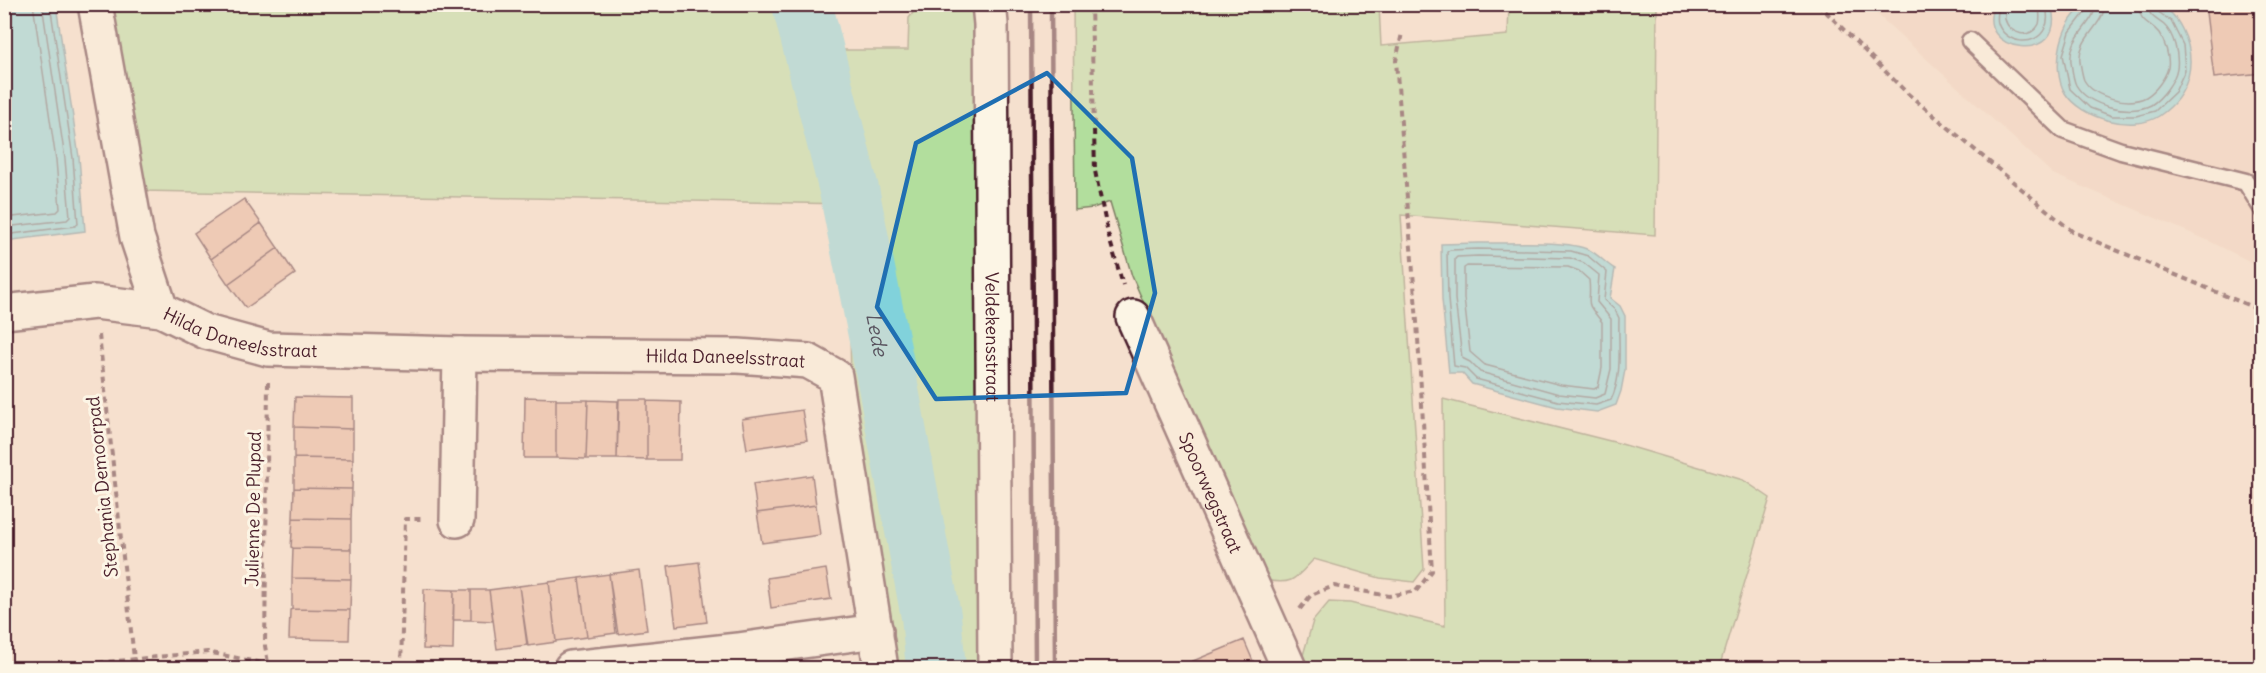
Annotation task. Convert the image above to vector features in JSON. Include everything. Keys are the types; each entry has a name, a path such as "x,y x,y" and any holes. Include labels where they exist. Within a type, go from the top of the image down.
{"street":[{"path":"95,4 137,237 160,309"},
{"name":"Veldekensstraat","path":"989,4 991,24 995,669"},
{"name":"Hilda Daneelsstraat","path":"4,312 95,302 160,309 206,332 268,349 460,354 738,356 808,361 835,376 881,669"},
{"name":"Spoorwegstraat","path":"1133,317 1283,655"},
{"path":"456,520 460,354"},
{"path":"571,669 876,632"}],"lane":[{"path":"1970,41 2063,130 2121,151 2246,182 2262,208"}],"path":[{"path":"1091,4 1095,171 1108,234 1133,317"},
{"path":"1818,4 1907,93 2073,232 2262,311"},
{"path":"1283,655 1311,595 1334,586 1389,596 1416,591 1432,572 1417,322 1396,61 1402,33"},
{"name":"Stephania Demoorpad","path":"95,302 135,669"},
{"name":"Julienne De Plupad","path":"268,349 265,646 268,666"},
{"path":"401,667 405,519 456,520"},
{"path":"46,669 207,651 268,666 427,669"}],"highlighted area":[{"path":"1047,73 1132,158 1155,293 1126,393 936,399 877,307 916,143"}],"shaded area":[{"path":"1867,5 2261,5 2261,267 2207,240 2053,174"}],"green space":[{"path":"111,5 783,5 784,50 908,50 909,18 919,5 975,5 983,668 889,668 851,388 848,204 142,191"},
{"path":"1073,5 1379,5 1381,46 1508,35 1509,5 1657,5 1655,235 1401,215 1424,569 1414,582 1380,578 1314,559 1293,579 1282,582 1265,580 1132,276 1110,202 1093,208 1075,210"},
{"path":"1443,399 1618,443 1743,480 1770,498 1719,668 1303,668 1301,662 1313,621 1329,602 1350,603 1445,626"}],"water":[{"path":"1995,4 2051,5 2053,25 2047,38 2035,45 2021,46 2007,42 1996,34 1991,21"},
{"path":"2156,4 2178,21 2190,53 2188,77 2178,98 2159,116 2135,123 2108,120 2082,110 2065,93 2058,71 2061,44 2071,20 2088,5"},
{"path":"4,5 56,5 79,157 85,231 5,241"},
{"path":"1441,244 1565,244 1589,250 1615,269 1610,298 1620,306 1625,316 1625,370 1616,405 1597,412 1557,407 1472,384 1462,373 1449,373 1442,299"}],"building":[{"path":"2205,4 2255,4 2262,73 2214,78"},
{"path":"244,199 261,223 211,259 194,233"},
{"path":"261,223 278,248 228,284 211,259"},
{"path":"278,248 295,274 246,308 228,284"},
{"path":"295,397 353,398 353,429 294,427"},
{"path":"525,397 556,398 556,458 524,458"},
{"path":"619,399 647,399 647,460 617,459"},
{"path":"556,400 588,400 586,459 556,458"},
{"path":"588,400 618,401 617,459 586,459"},
{"path":"647,401 681,402 680,460 647,460"},
{"path":"802,410 807,440 747,449 742,419"},
{"path":"294,427 353,429 353,459 294,458"},
{"path":"294,458 353,459 352,489 294,488"},
{"path":"812,475 816,505 757,513 753,484"},
{"path":"294,488 352,489 351,519 293,518"},
{"path":"816,505 820,535 762,543 757,513"},
{"path":"293,518 351,519 351,549 291,547"},
{"path":"293,548 351,549 351,579 292,578"},
{"path":"699,562 707,622 676,626 668,566"},
{"path":"826,569 831,599 771,608 767,578"},
{"path":"639,570 647,630 618,634 609,574"},
{"path":"609,574 616,633 587,637 579,578"},
{"path":"292,578 351,579 350,610 292,609"},
{"path":"579,578 587,637 556,641 549,582"},
{"path":"549,582 556,642 528,646 519,586"},
{"path":"519,586 527,645 497,649 489,590"},
{"path":"424,589 454,590 453,650 423,649"},
{"path":"454,590 471,590 471,620 453,620"},
{"path":"471,590 489,590 493,621 471,620"},
{"path":"290,610 350,610 349,640 289,639"},
{"path":"1244,640 1256,668 1176,668"}],"waterway":[{"name":"Lede","path":"802,4 849,190 931,616 936,668"}],"railway":[{"path":"1031,4 1035,668"},
{"path":"1051,4 1055,668"}]}
